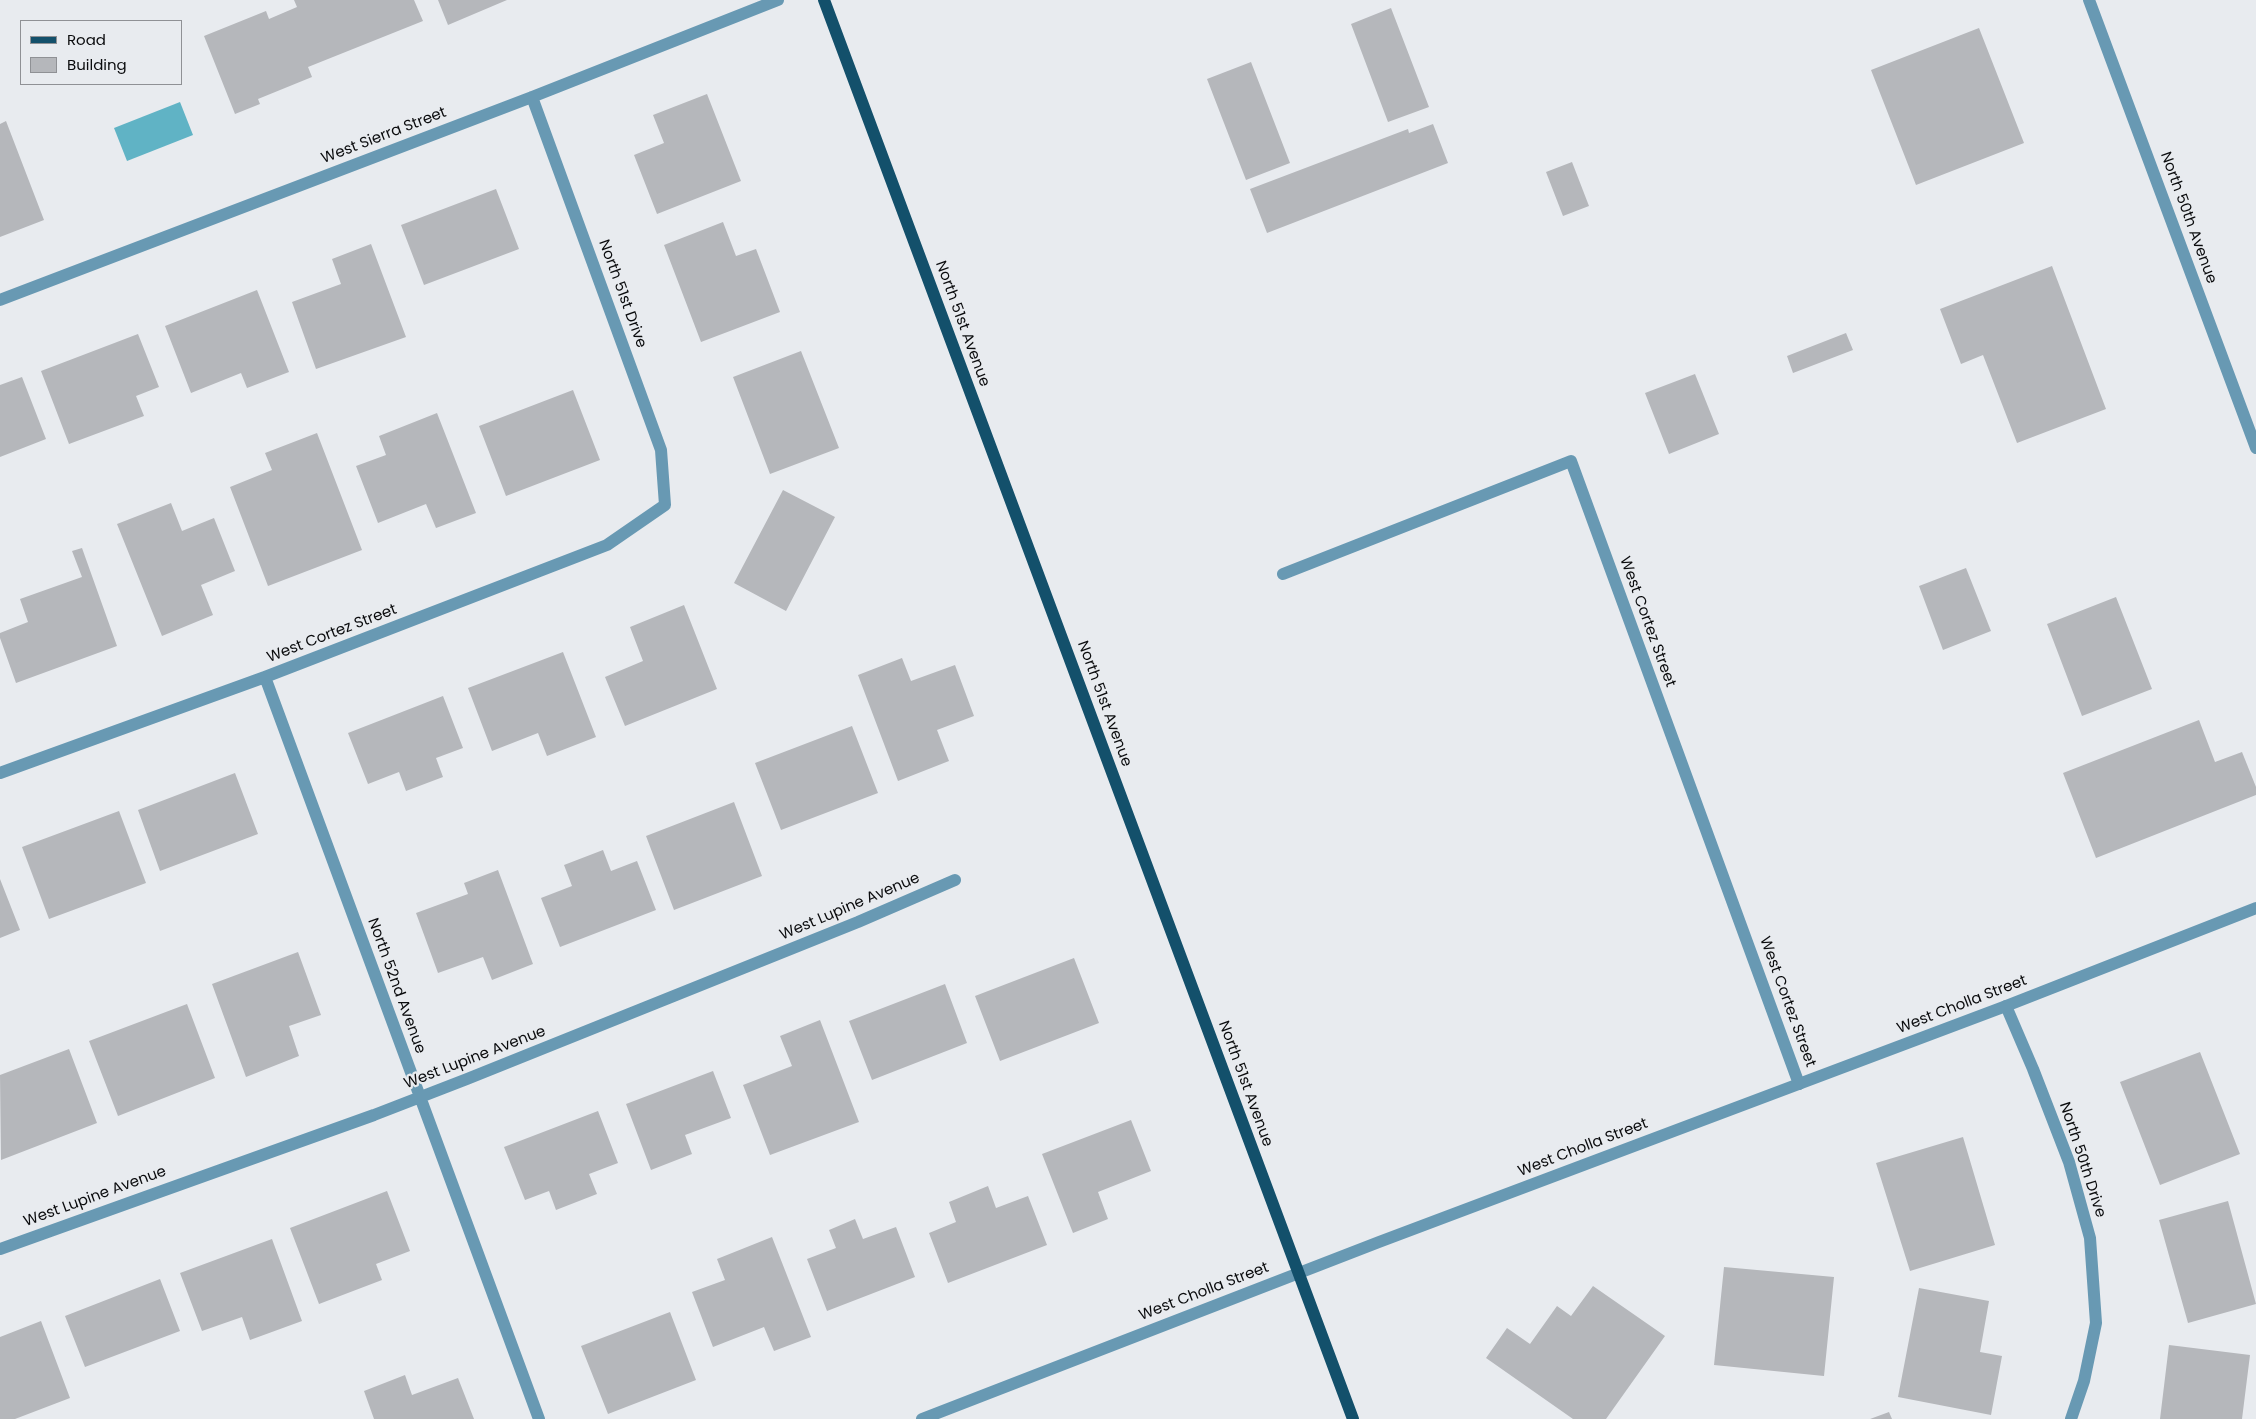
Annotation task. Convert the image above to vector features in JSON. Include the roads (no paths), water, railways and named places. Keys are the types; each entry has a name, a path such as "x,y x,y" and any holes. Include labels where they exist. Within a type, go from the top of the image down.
{"main road":[{"name":"North 51st Avenue","path":"824,0 1353,1419"}],"street":[{"name":"West Sierra Street","path":"0,300 532,97 778,0"},
{"name":"North 50th Avenue","path":"2089,0 2256,448"},
{"name":"North 51st Drive","path":"532,97 661,450 665,505"},
{"name":"West Cortez Street","path":"1283,574 1571,461 1799,1084"},
{"name":"West Cortez Street","path":"0,773 265,677 607,545 665,505"},
{"name":"North 52nd Avenue","path":"265,677 540,1419"},
{"name":"West Lupine Avenue","path":"0,1249 420,1097 858,922 955,880"},
{"name":"West Cholla Street","path":"922,1419 1299,1273 2006,1006 2256,908"},
{"name":"North 50th Drive","path":"2006,1006 2069,1162 2090,1238 2096,1323 2084,1381 2071,1419"}],"water":[{"path":"180,102 193,135 127,161 114,128"}]}
